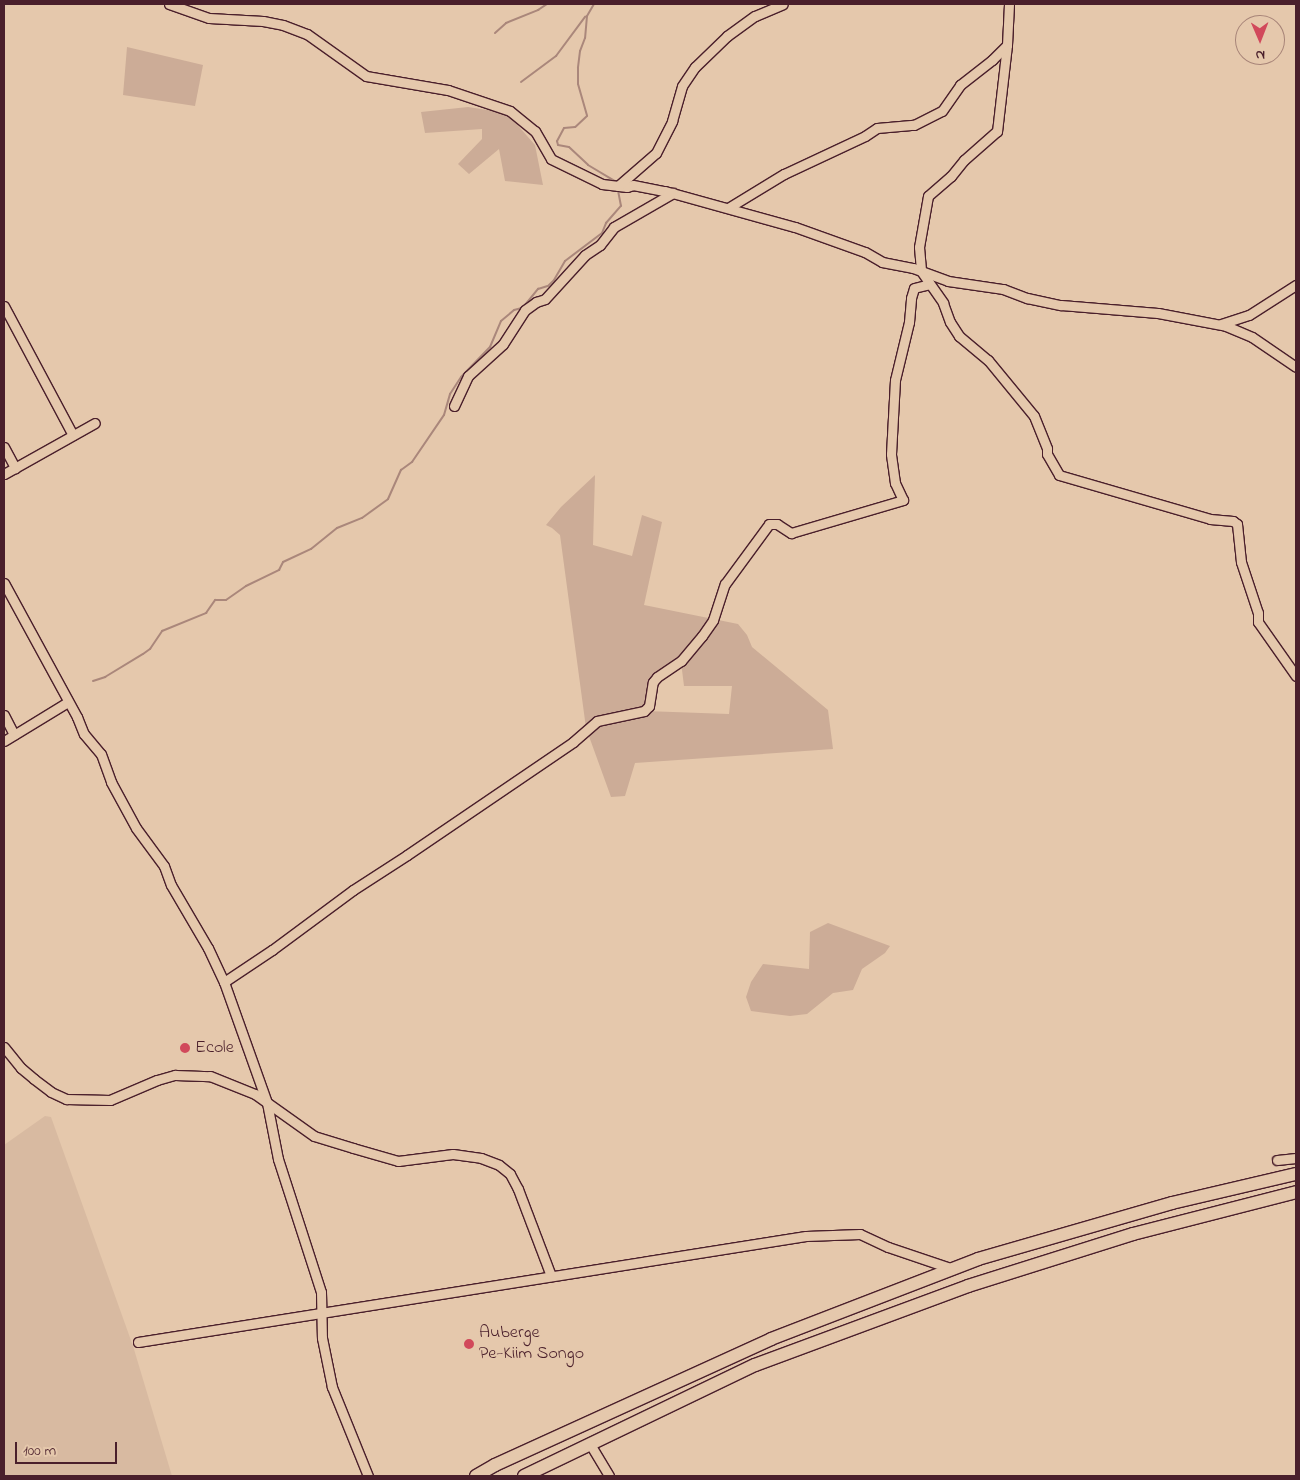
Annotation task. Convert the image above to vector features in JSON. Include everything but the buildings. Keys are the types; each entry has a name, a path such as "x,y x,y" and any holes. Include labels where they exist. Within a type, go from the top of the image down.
{"highway":[{"path":"476,1476 495,1465 771,1339 978,1259 1172,1203 1296,1174"},
{"path":"524,1476 755,1365 968,1286 1133,1234 1296,1192"}],"street":[{"path":"169,4 209,18 263,21 283,25 307,34 366,76 430,86 510,111 535,131 551,159 602,184 633,185 728,208 795,227 865,252 882,262 921,271 948,282 1002,289 1027,298 1061,306 1158,313 1218,325 1252,337 1296,367"},
{"path":"618,186 656,153 672,121 682,86 695,68 727,36 755,16 783,4"},
{"path":"1009,4 1007,45 997,131 964,160 952,176 928,196 919,247 921,271 943,302 950,322 959,336 988,360 1034,416 1047,449 1047,454 1059,475 1210,519 1233,521 1237,524 1241,562 1258,613 1258,622 1296,676"},
{"path":"728,208 784,174 866,136 877,128 922,123 942,111 960,85 992,60 1007,45"},
{"path":"454,406 468,376 503,344 525,310 545,299 585,255 600,245 614,228 672,193"},
{"path":"224,982 272,950 352,890 407,856 572,742 597,721 644,712 649,706 653,682 657,677 681,661 702,636 713,620 725,584 768,524 777,524 791,533 902,500 895,483 891,454 895,380 909,322 912,293 916,286 930,284"},
{"path":"1218,325 1249,315 1296,285"},
{"path":"4,306 74,435"},
{"path":"4,474 95,423"},
{"path":"4,447 15,468"},
{"path":"4,583 84,734 101,754 111,782 136,828 164,866 171,884 208,948 224,982 267,1103 278,1159 321,1292 322,1338 332,1387 368,1476"},
{"path":"4,741 68,702"},
{"path":"4,716 14,735"},
{"path":"4,1047 21,1068 34,1079 51,1092 66,1099 110,1100 157,1080 175,1076 210,1076 255,1094 314,1136 387,1159 398,1161 453,1154 481,1158 499,1165 510,1174 518,1189 551,1276"},
{"path":"1277,1160 1296,1158"},
{"path":"138,1342 752,1244 842,1233 860,1234 888,1247 954,1269"},
{"path":"590,1444 609,1476"}],"shaded area":[{"path":"127,47 203,65 195,106 123,95"},
{"path":"468,107 507,113 535,145 543,185 505,181 499,149 469,174 458,164 482,139 482,129 425,133 421,112"},
{"path":"595,475 593,545 632,556 642,515 662,522 644,605 738,624 747,635 752,647 828,710 833,749 635,763 625,796 611,797 586,728 560,535 546,525 561,507","holes":["681,662 684,686 732,686 729,714 645,711 657,677"]},
{"path":"828,923 890,946 885,953 862,969 853,990 833,993 807,1014 790,1016 751,1011 746,997 751,982 763,964 809,969 810,932"},
{"path":"45,1116 51,1117 133,1346 172,1476 4,1476 4,1145"}],"waterway":[{"path":"495,33 506,23 538,10 547,4"},
{"path":"548,4 558,4"},
{"path":"594,4 587,16 585,38 580,51 578,68 578,84 587,116 575,127 564,128 557,141 558,145 569,147 588,165 615,181"},
{"path":"521,82 556,56 585,17"},
{"path":"525,305 538,289 548,286 554,280 565,261 602,233 606,223 621,206 618,190"},
{"path":"93,681 105,677 150,649 162,631 206,613 215,600 226,600 246,586 279,570 283,562 311,549 337,528 362,518 388,499 401,470 412,462 444,415 450,394 461,377 490,347 501,321 514,310 522,308"}],"place":[{"name":"Ecole","path":"185,1048"},
{"name":"Auberge Pe-Kiim Songo","path":"469,1344"}]}
